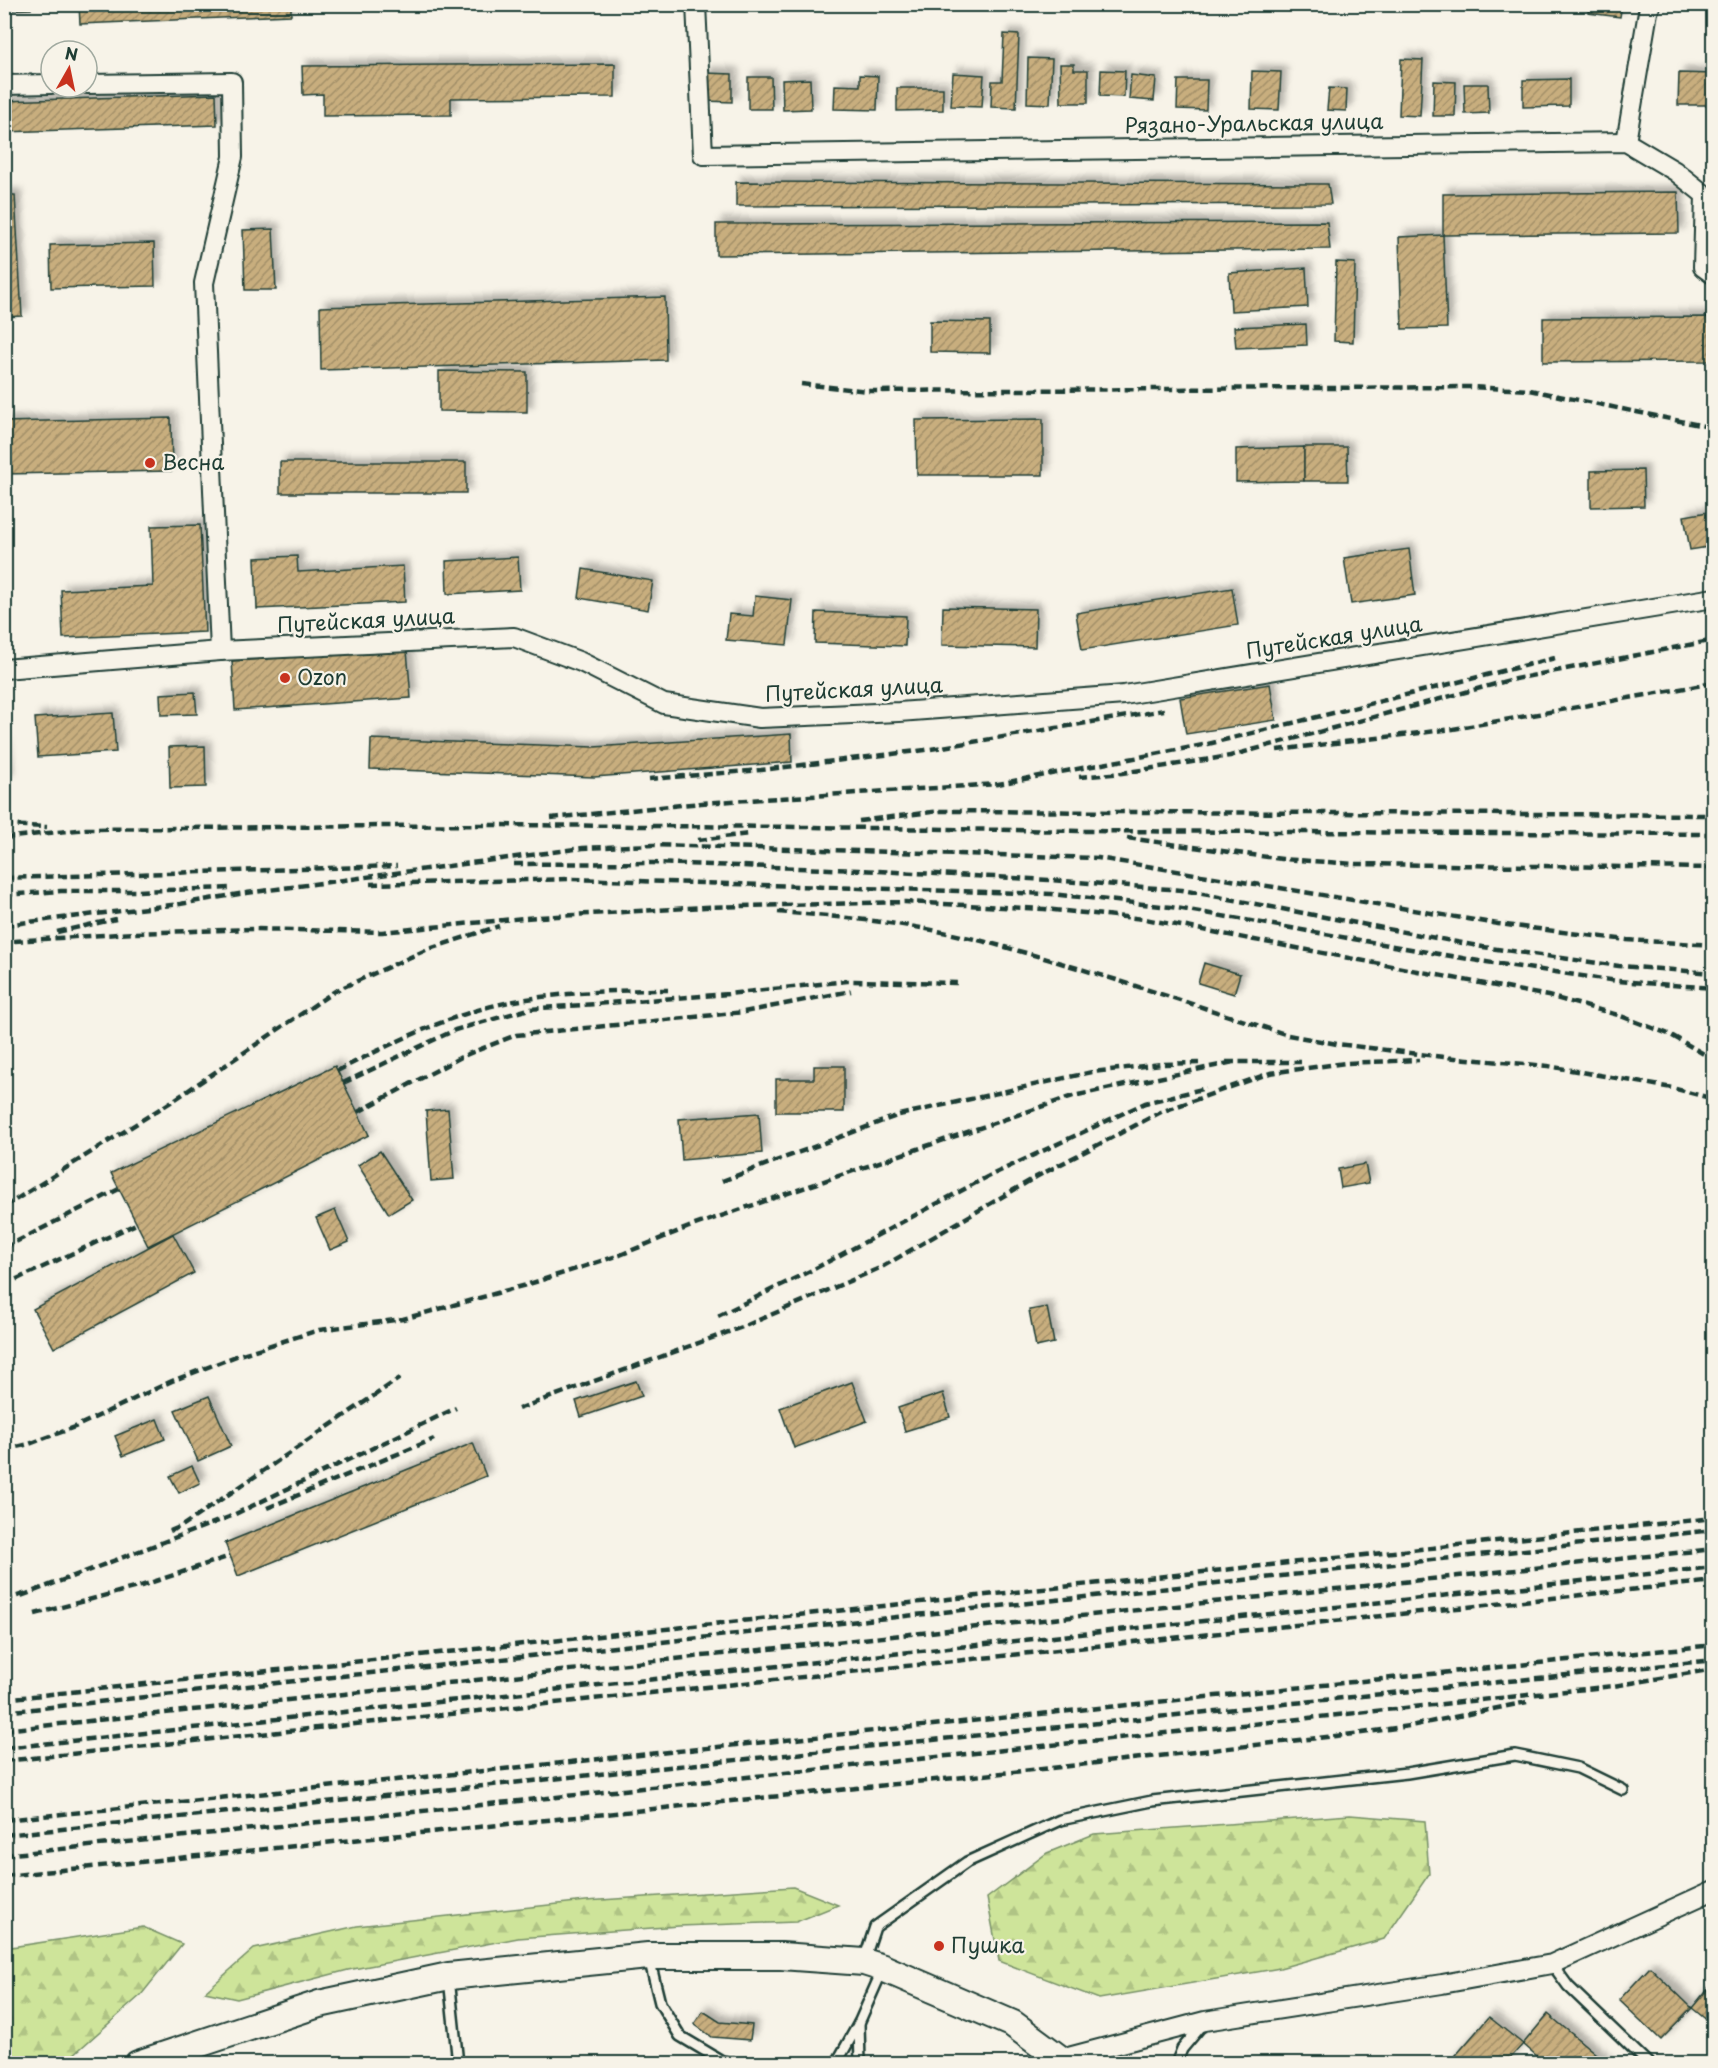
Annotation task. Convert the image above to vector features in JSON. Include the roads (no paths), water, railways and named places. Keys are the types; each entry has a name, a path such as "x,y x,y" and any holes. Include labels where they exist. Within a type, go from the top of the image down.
{"main road":[{"path":"138,2064 319,2004 449,1976 648,1956 781,1956 873,1965 1013,2024 1064,2061"}],"street":[{"name":"Рязано-Уральская улица","path":"696,4 703,155 1626,142"},
{"path":"1651,4 1626,142 1675,171 1705,195 1703,267 1713,274"},
{"path":"99,84 232,82 233,157 204,283 220,651"},
{"path":"4,85 39,84"},
{"name":"Путейская улица","path":"4,669 220,651 514,637 581,662 664,704 760,718 899,712 1124,695 1713,598"},
{"path":"1064,2061 1205,2021 1442,1984 1552,1964 1713,1890"}],"lane":[{"path":"860,2064 859,2023 873,1965 875,1927 967,1862 1060,1820 1152,1801 1407,1773 1515,1755 1578,1768 1623,1790"},
{"path":"648,1956 660,2003 680,2036 722,2061 738,2064"},
{"path":"1552,1964 1568,1986 1648,2064"},
{"path":"449,1976 458,2064"},
{"path":"1176,2064 1182,2049 1205,2021"},
{"path":"836,2064 859,2023"}],"railway":[{"path":"801,384 868,391 1469,387 1530,390 1714,428"},
{"path":"1079,777 1122,773 1230,756 1510,680 1714,640"},
{"path":"551,818 701,803 998,784 1208,744 1555,658"},
{"path":"1277,750 1453,729 1714,683"},
{"path":"649,779 761,770 925,750 1164,710"},
{"path":"859,821 940,811 1714,815"},
{"path":"4,825 47,827"},
{"path":"4,838 86,829 485,825 1714,834"},
{"path":"698,840 749,834"},
{"path":"1127,838 1282,859 1356,864 1714,868"},
{"path":"4,925 180,904 583,848 653,845 1098,858 1498,924 1627,940 1714,945"},
{"path":"514,864 653,863 858,870 1051,880 1182,890 1483,947 1619,966 1714,973"},
{"path":"4,878 397,866"},
{"path":"370,884 572,879 1052,894 1171,907 1479,961 1617,981 1714,988"},
{"path":"4,895 61,891 232,888"},
{"path":"14,941 134,933 253,929 382,932 524,918 705,907 905,902 1044,909 1145,919 1548,996 1618,1015 1671,1035 1714,1060"},
{"path":"778,912 883,922 960,936 1024,952 1288,1035 1337,1044 1444,1057 1548,1066 1672,1088 1714,1099"},
{"path":"57,932 116,919"},
{"path":"4,1207 174,1100 335,991 426,950 499,926"},
{"path":"343,1083 455,1030 529,1009 728,994 847,981 959,983"},
{"path":"337,1071 427,1028 497,1005 576,993 668,990"},
{"path":"358,1112 463,1056 516,1035 744,1012 851,991"},
{"path":"518,1409 745,1326 882,1267 1036,1177 1161,1112 1270,1073 1345,1063 1419,1060"},
{"path":"1226,1062 1301,1062"},
{"path":"4,1450 29,1444 75,1427 172,1381 239,1355 319,1330 403,1319 526,1285 620,1255 689,1227 1073,1096 1234,1062"},
{"path":"722,1181 899,1115 1092,1072 1162,1064 1199,1063"},
{"path":"718,1316 814,1269 987,1177 1145,1103 1206,1088"},
{"path":"4,1248 119,1189"},
{"path":"4,1285 136,1224"},
{"path":"170,1531 182,1526 400,1378"},
{"path":"21,1596 229,1517 456,1408"},
{"path":"267,1508 434,1439"},
{"path":"4,1699 1714,1518"},
{"path":"4,1712 1714,1530"},
{"path":"4,1730 1714,1549"},
{"path":"35,1614 141,1586 230,1556"},
{"path":"4,1748 1714,1567"},
{"path":"4,1761 1714,1581"},
{"path":"4,1600 27,1593"},
{"path":"4,1820 1714,1645"},
{"path":"4,1835 1714,1660"},
{"path":"4,1855 1614,1686 1714,1669"},
{"path":"4,1876 1061,1767 1362,1733 1415,1725 1527,1702"}],"place":[{"name":"Весна","path":"150,463"},
{"name":"Ozon","path":"285,678"},
{"name":"Пушка","path":"939,1946"}]}
